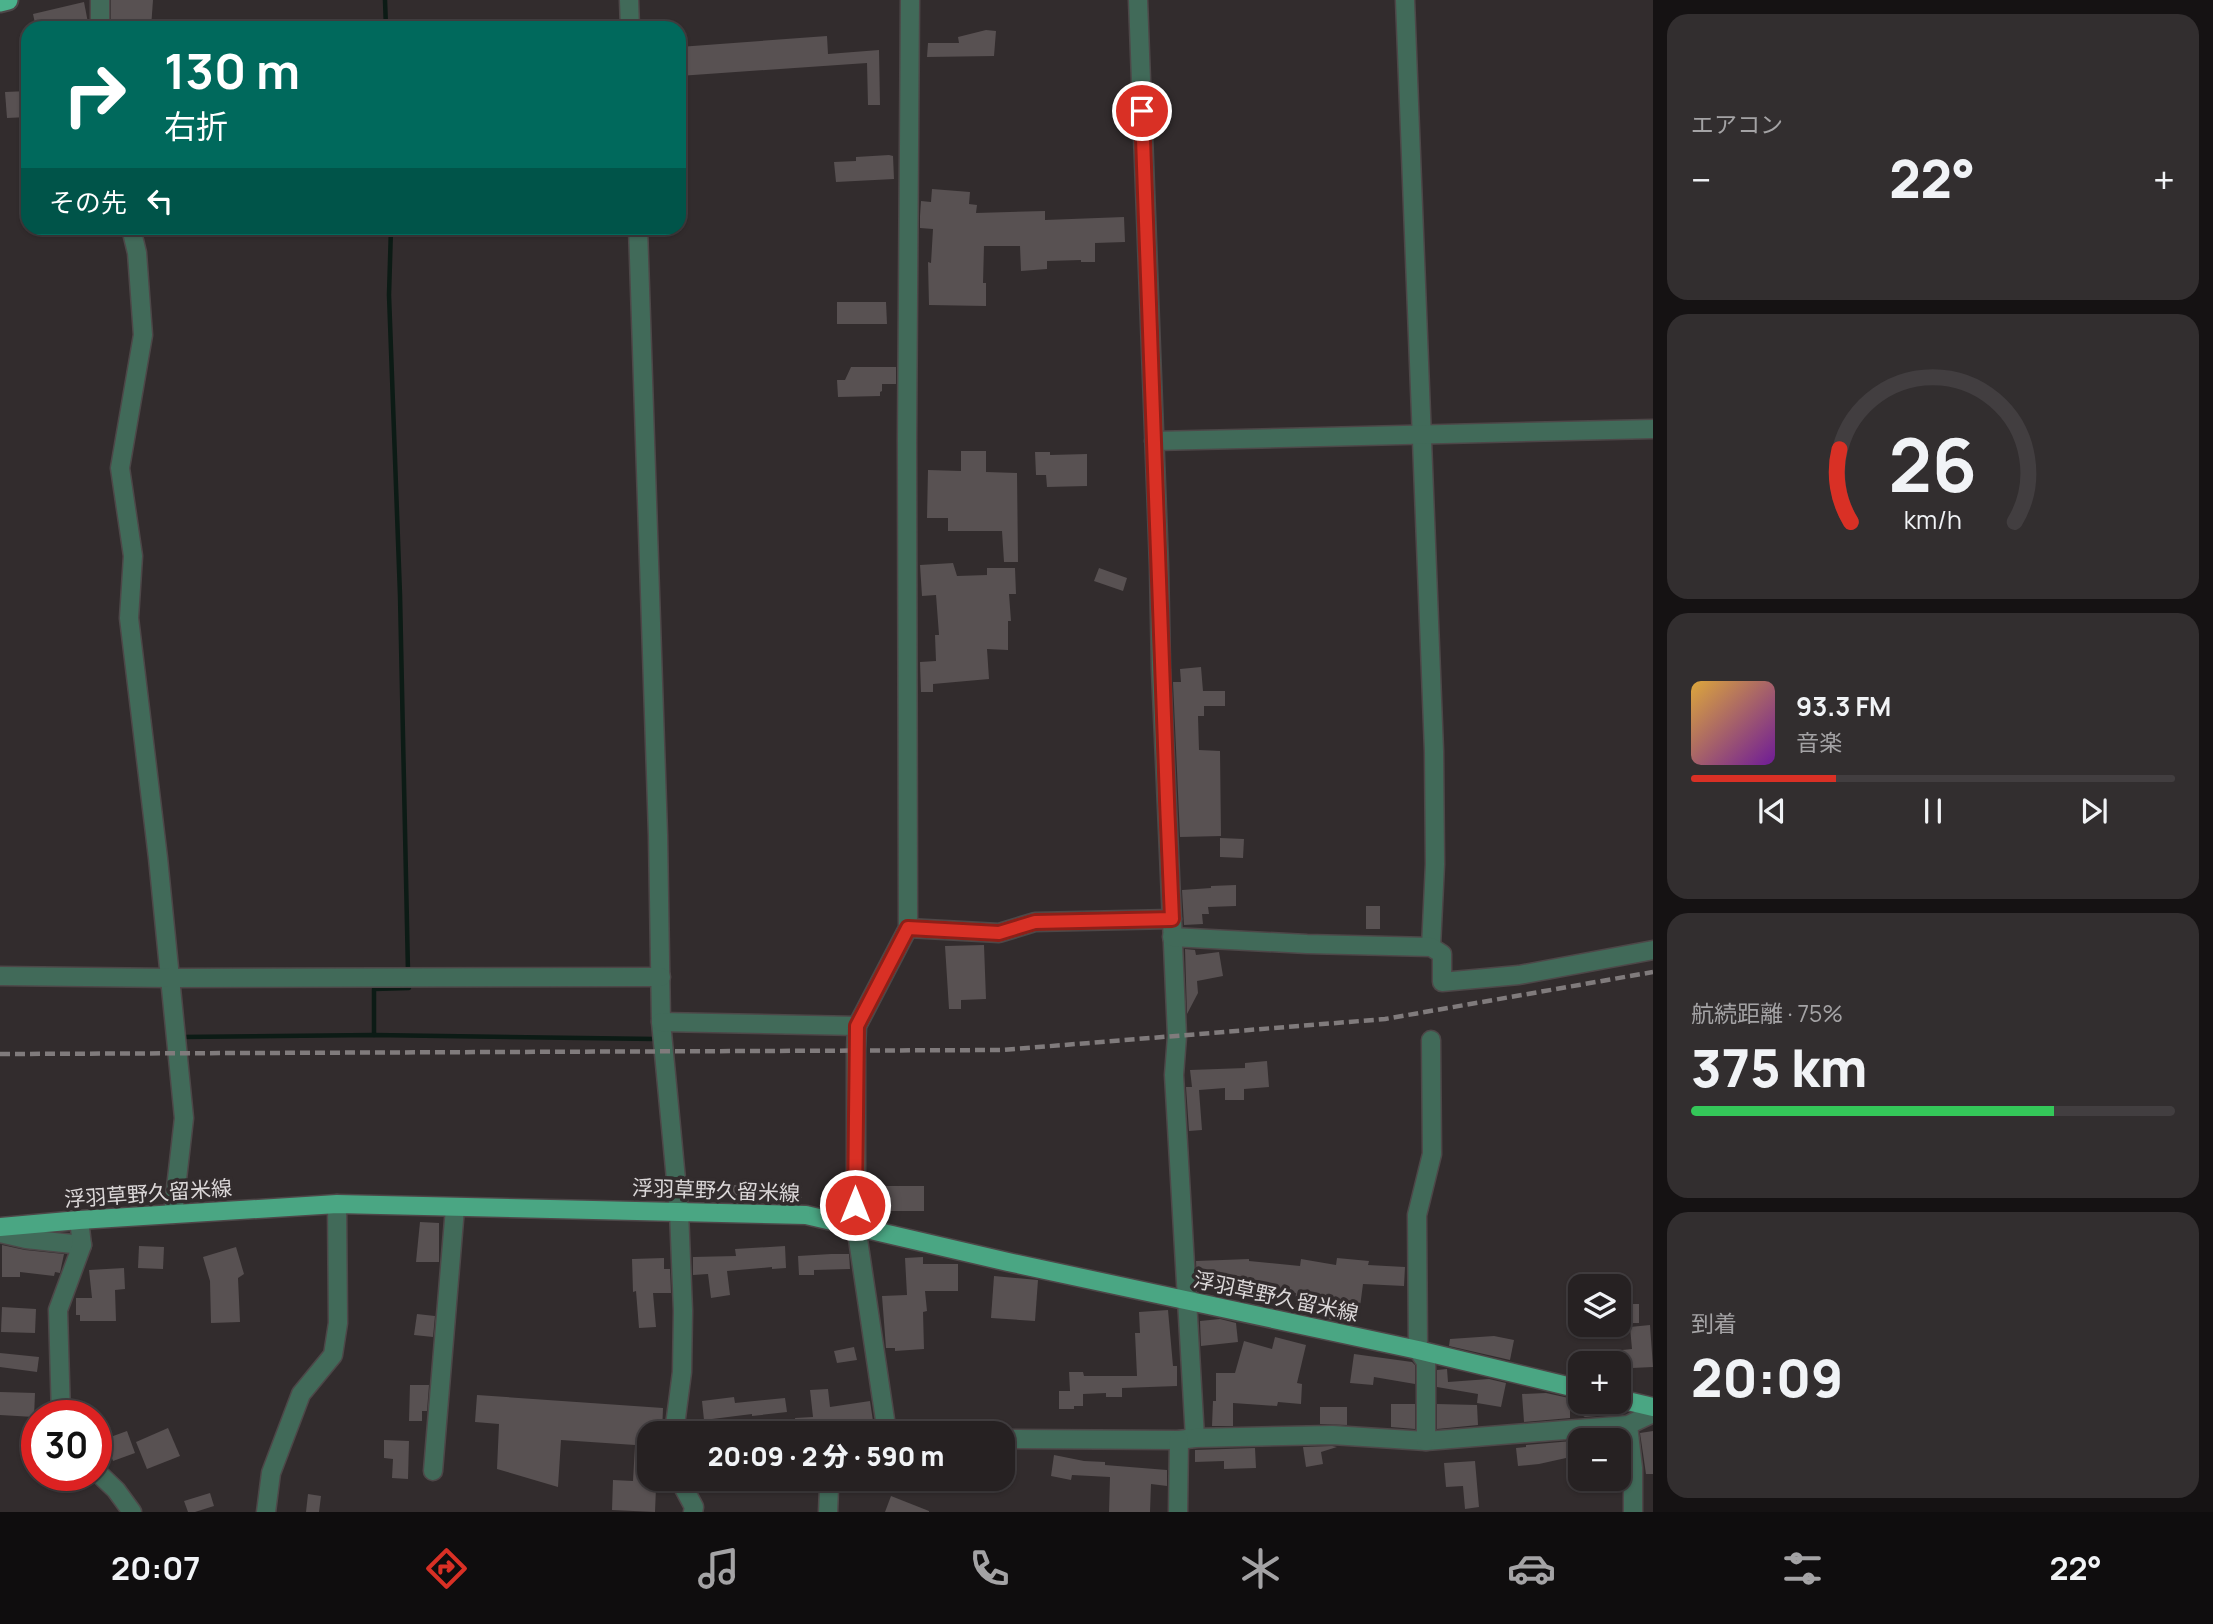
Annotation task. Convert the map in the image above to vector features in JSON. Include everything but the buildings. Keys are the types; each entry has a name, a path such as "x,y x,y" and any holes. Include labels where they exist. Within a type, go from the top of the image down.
{"highway":[{"path":"0,2 8,0"}],"main road":[{"name":"浮羽草野久留米線","path":"0,1227 337,1204 806,1214 1008,1262 1418,1350 1568,1386"},
{"path":"1631,1402 1653,1407"}],"street":[{"path":"100,0 100,21"},
{"path":"629,0 630,21"},
{"path":"886,1421 856,1226 857,1026 908,928 910,0"},
{"path":"1138,0 1161,680 1177,1036 1174,1075 1185,1300 1187,1439 1178,1512"},
{"path":"1405,0 1434,751 1435,864 1432,947"},
{"path":"133,235 137,253 143,335 120,468 133,556 129,618 171,978 184,1118 173,1214"},
{"path":"638,235 647,452 661,1022 679,1210 682,1372 676,1421"},
{"path":"1154,441 1653,429"},
{"path":"908,928 999,933 1035,922 1172,928 1307,944 1432,947 1442,954 1442,982 1519,975 1653,950"},
{"path":"0,976 661,977"},
{"path":"661,1022 857,1026"},
{"path":"1426,1441 1426,1362 1418,1350 1417,1215 1432,1154 1431,1040"},
{"path":"266,1512 271,1474 301,1394 333,1355 338,1323 337,1204"},
{"path":"433,1471 455,1208"},
{"path":"61,1400 58,1310 82,1245 79,1220"},
{"path":"0,1233 26,1239 82,1245"},
{"path":"1015,1439 1187,1439 1332,1435 1426,1441 1628,1424 1653,1413"},
{"path":"1628,1424 1633,1468 1633,1512"},
{"path":"112,1486 132,1512"},
{"path":"685,1491 694,1507 693,1512"},
{"path":"828,1512 829,1491"}],"waterway":[{"path":"385,0 386,21"},
{"path":"391,235 389,295 400,595 408,972"},
{"path":"374,1035 374,989 409,988 408,981"},
{"path":"181,1037 374,1035 656,1039"}],"railway":[{"path":"0,1054 1002,1050 1385,1019 1653,972"}],"route":[{"path":"855,1205 857,1026 908,928 999,933 1035,922 1172,919 1142,111"}]}
